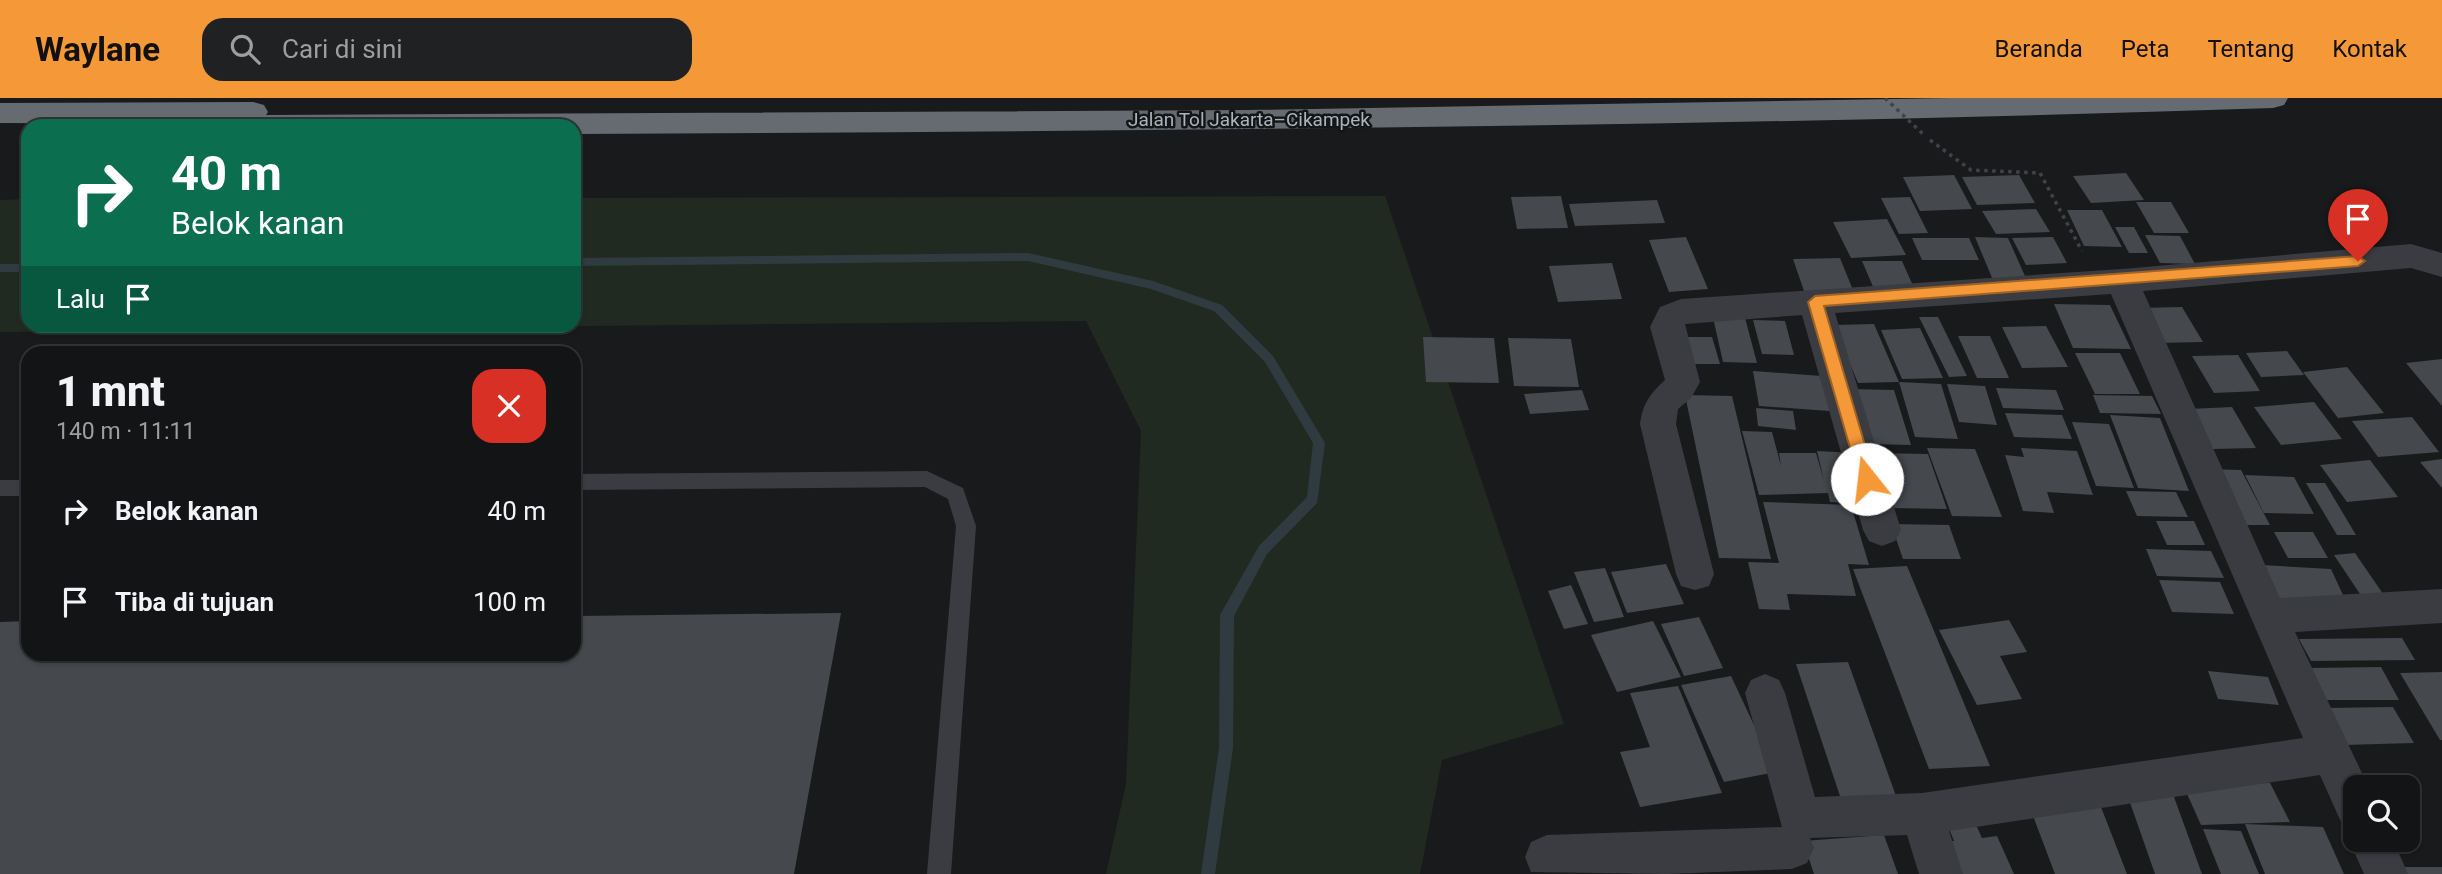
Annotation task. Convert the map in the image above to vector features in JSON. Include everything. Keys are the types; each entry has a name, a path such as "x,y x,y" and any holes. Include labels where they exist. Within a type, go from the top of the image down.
{"highway":[{"path":"0,113 265,112 1095,98"},
{"name":"Jalan Tol Jakarta–Cikampek","path":"581,124 1382,118 2036,107 2273,98"},
{"path":"0,128 21,127"}],"street":[{"path":"1695,574 1658,424 1659,405 1664,398 1679,390 1683,382 1667,327 1672,316 1681,311 2110,281 2411,256 2442,265"},
{"path":"2110,281 2343,779"},
{"path":"1815,302 1882,530"},
{"path":"2268,616 2442,606"},
{"path":"1765,693 1796,847"},
{"path":"1547,857 1796,847 1922,814 2331,754"},
{"path":"1922,814 1941,874"},
{"path":"2376,852 2386,874"}],"lane":[{"path":"581,482 927,479 956,494 966,526 939,874"},
{"path":"0,488 21,488"}],"path":[{"path":"1885,98 1925,136 1971,170 2040,173 2110,281"}],"shaded area":[{"path":"1385,196 1564,724 1442,760 1420,874 1106,874 1126,784 1141,431 1086,321 581,326 581,198"},
{"path":"21,199 21,332 0,332 0,200"}],"building":[{"path":"2126,173 2144,200 2091,203 2073,176"},
{"path":"1954,175 1972,209 1920,211 1903,177"},
{"path":"2019,175 2035,203 1977,205 1962,177"},
{"path":"1561,196 1568,228 1517,229 1511,197"},
{"path":"1910,197 1928,233 1899,234 1881,198"},
{"path":"1657,200 1665,223 1575,226 1569,204"},
{"path":"2136,202 2171,202 2189,233 2154,233"},
{"path":"2036,209 2050,232 1996,234 1982,211"},
{"path":"2067,210 2102,210 2122,247 2084,246"},
{"path":"1887,219 1906,255 1851,258 1833,222"},
{"path":"2115,227 2134,227 2148,253 2129,253"},
{"path":"2145,235 2180,236 2195,264 2160,263"},
{"path":"1686,237 1708,289 1669,292 1649,240"},
{"path":"1975,237 2008,238 2029,285 1995,285"},
{"path":"2053,237 2067,263 2026,265 2012,238"},
{"path":"1912,238 1969,238 1979,260 1922,260"},
{"path":"1840,258 1853,290 1804,291 1793,259"},
{"path":"1862,261 1902,261 1914,288 1874,289"},
{"path":"1612,263 1622,299 1558,302 1549,266"},
{"path":"2054,304 2110,305 2131,349 2073,348"},
{"path":"2182,307 2203,342 2157,343 2137,308"},
{"path":"1712,313 1744,314 1757,363 1723,362"},
{"path":"1919,317 1938,317 1967,376 1949,377"},
{"path":"1753,320 1785,321 1794,355 1762,354"},
{"path":"1874,324 1899,382 1858,383 1834,325"},
{"path":"2046,326 2068,367 2022,368 2002,327"},
{"path":"1920,328 1943,378 1902,379 1881,330"},
{"path":"1958,336 1990,336 2009,378 1977,378"},
{"path":"1423,337 1494,338 1499,383 1426,382"},
{"path":"1684,337 1712,337 1720,364 1692,364"},
{"path":"1508,338 1571,339 1579,387 1514,386"},
{"path":"2287,351 2304,375 2261,377 2246,353"},
{"path":"2075,353 2120,353 2140,394 2095,394"},
{"path":"2238,355 2260,391 2214,393 2192,356"},
{"path":"2442,359 2442,406 2406,363"},
{"path":"2347,367 2384,413 2338,418 2303,372"},
{"path":"1753,371 1835,377 1843,412 1759,406"},
{"path":"1899,382 1941,384 1958,439 1915,437"},
{"path":"1947,384 1985,386 1997,425 1959,422"},
{"path":"1996,388 2056,390 2064,410 2003,408"},
{"path":"1851,389 1894,390 1911,445 1868,444"},
{"path":"1582,390 1589,410 1530,414 1524,394"},
{"path":"1685,395 1732,396 1771,559 1719,558"},
{"path":"2093,395 2152,396 2161,414 2100,413"},
{"path":"2314,402 2342,439 2281,445 2254,407"},
{"path":"2232,407 2256,448 2212,449 2189,409"},
{"path":"1756,408 1793,411 1796,430 1758,426"},
{"path":"2005,413 2062,415 2072,439 2014,437"},
{"path":"2110,415 2160,418 2189,491 2138,488"},
{"path":"2412,417 2439,452 2378,457 2352,421"},
{"path":"2072,422 2109,424 2134,488 2096,486"},
{"path":"1742,431 1772,432 1781,466 1779,453 1816,453 1824,481 1817,451 1855,453 1868,504 1830,502 1828,493 1759,495"},
{"path":"1927,448 1975,449 2002,517 1952,516"},
{"path":"2021,448 2077,451 2093,495 2047,492 2054,513 2023,511 2005,455 2024,457"},
{"path":"1874,453 1928,454 1947,509 1892,508"},
{"path":"2442,459 2442,488 2420,462"},
{"path":"2370,460 2398,497 2347,502 2320,465"},
{"path":"2205,469 2241,470 2270,525 2233,525"},
{"path":"2245,475 2294,477 2314,514 2264,513"},
{"path":"2306,483 2325,483 2356,535 2337,535"},
{"path":"2126,491 2176,492 2188,517 2137,516"},
{"path":"1763,502 1851,505 1869,565 1848,564 1856,596 1787,594 1790,610 1759,609 1748,562 1779,563"},
{"path":"2156,521 2194,521 2205,545 2167,545"},
{"path":"1891,524 1949,525 1961,559 1903,559"},
{"path":"2274,532 2313,532 2328,558 2288,558"},
{"path":"2146,549 2211,551 2224,578 2157,576"},
{"path":"2355,553 2390,604 2368,606 2334,555"},
{"path":"1666,564 1684,604 1627,613 1611,572"},
{"path":"2261,565 2331,569 2349,608 2278,604"},
{"path":"1907,566 1990,766 1929,769 1853,569"},
{"path":"1605,568 1624,617 1594,622 1574,572"},
{"path":"2159,580 2220,582 2234,614 2172,612"},
{"path":"1571,585 1588,624 1564,629 1548,591"},
{"path":"841,613 794,874 0,874 0,622 21,621 21,661 581,661 581,616"},
{"path":"1699,617 1723,668 1684,676 1661,624"},
{"path":"2009,620 2027,652 2000,656 2022,699 1977,705 1939,630"},
{"path":"1653,621 1681,677 1617,692 1591,635"},
{"path":"2402,638 2415,660 2311,661 2299,639"},
{"path":"1848,662 1896,796 1841,799 1796,664"},
{"path":"2381,667 2399,700 2326,700 2308,668"},
{"path":"2208,671 2268,677 2279,705 2218,699"},
{"path":"2442,672 2442,740 2440,740 2400,673"},
{"path":"1731,676 1776,772 1724,782 1681,685"},
{"path":"1678,686 1722,793 1640,807 1620,752 1650,747 1630,693"},
{"path":"2393,707 2414,743 2344,745 2325,708"},
{"path":"2270,783 2290,822 2201,825 2183,785"},
{"path":"2127,794 2174,797 2202,874 2155,874"},
{"path":"2101,807 2127,874 2055,874 2030,808"},
{"path":"1973,818 1982,838 1997,836 2014,874 1951,874 1939,842 1954,841 1946,821"},
{"path":"2245,824 2323,827 2344,874 2265,874"},
{"path":"2203,829 2241,831 2259,874 2221,874"},
{"path":"1884,835 1898,874 1814,874 1803,841"},
{"path":"2388,867 2442,867 2442,874 2392,874"}],"waterway":[{"path":"581,262 1028,257 1153,285 1218,308 1269,359 1319,443 1313,499 1263,550 1227,615 1226,748 1208,874"},
{"path":"0,268 21,268"}],"route":[{"path":"1867,479 1815,302 2122,281 2358,261"}]}
